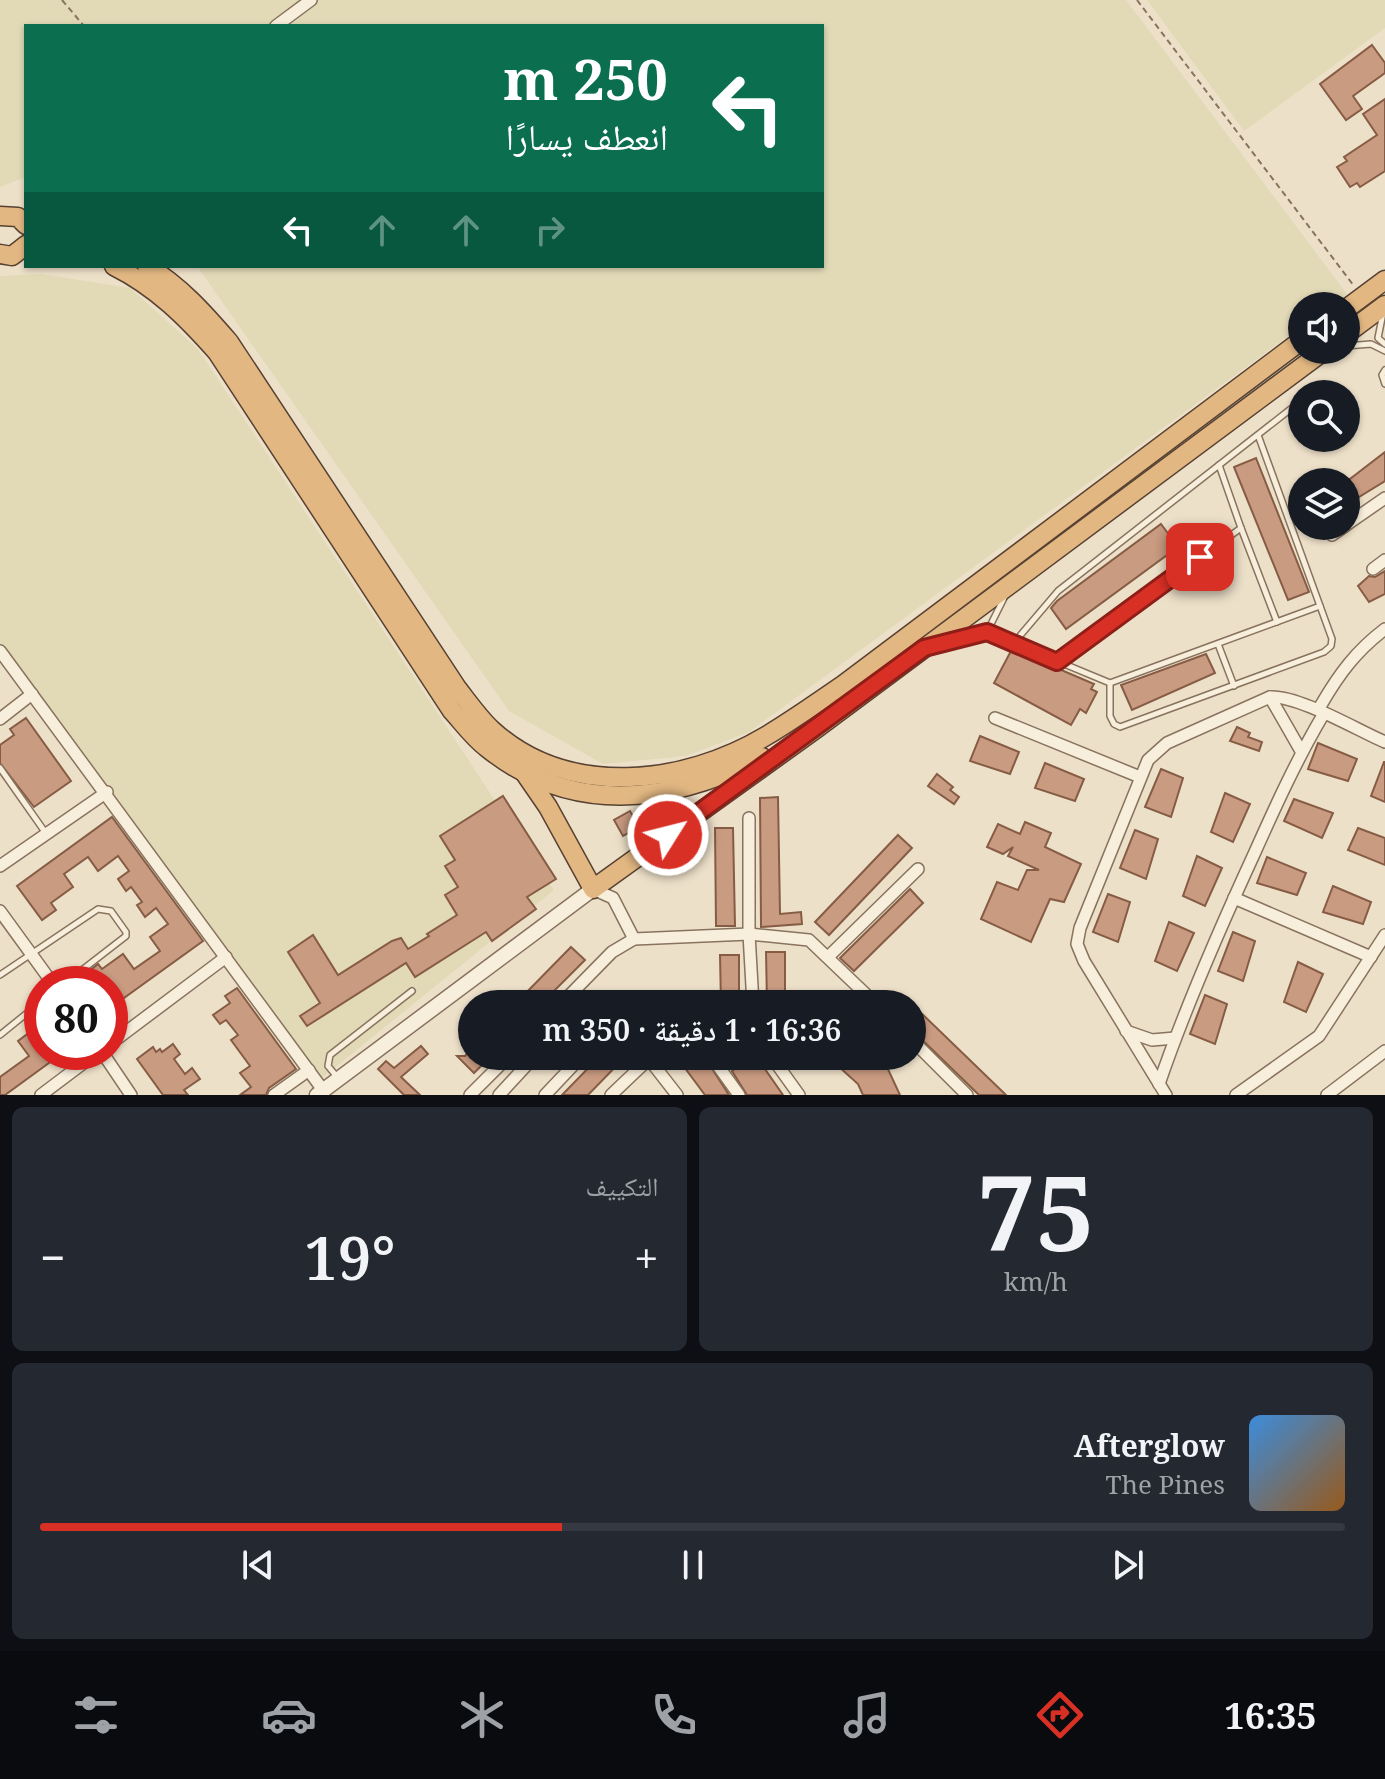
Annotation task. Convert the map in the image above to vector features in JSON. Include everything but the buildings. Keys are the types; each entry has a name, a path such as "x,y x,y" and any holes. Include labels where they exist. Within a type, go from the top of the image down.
{"highway":[{"path":"118,268 143,281 174,306 217,352 452,711 484,746 526,775 595,795 640,797 685,789 741,767 817,728"},
{"path":"150,268 189,298 229,342 457,688 492,730 533,758 576,773 622,778 667,775 764,737 856,676 1288,351"},
{"path":"1362,297 1385,280"},
{"path":"1360,324 1385,306"},
{"path":"526,775 548,807 593,889 817,728 1306,364"}],"street":[{"path":"279,24 311,0"},
{"path":"1360,517 1384,502"},
{"path":"1373,569 1385,560"},
{"path":"1163,1090 1175,1038 1301,751 1343,668 1360,647 1385,629"},
{"path":"0,651 107,792 309,1070 320,1092 593,889 613,898 634,939"},
{"path":"0,719 32,694"},
{"path":"1270,697 1301,751"},
{"path":"1163,1090 1084,961 1078,936 1151,755 1167,743 1270,697 1289,699 1322,710 1385,742"},
{"path":"995,718 1140,777"},
{"path":"0,866 107,792"},
{"path":"749,818 752,990"},
{"path":"829,956 918,869"},
{"path":"1234,898 1371,957"},
{"path":"0,911 40,966"},
{"path":"575,990 612,952 634,939 749,934 809,940 862,990"},
{"path":"1236,1095 1319,1036 1385,935"},
{"path":"128,1030 226,957"},
{"path":"1125,1030 1152,1040 1175,1038"},
{"path":"1327,1095 1385,1051"},
{"path":"926,1054 967,1095"},
{"path":"41,1095 75,1070"},
{"path":"113,1070 131,1095"},
{"path":"274,1095 309,1070"},
{"path":"470,1095 495,1070"},
{"path":"499,1095 522,1070"},
{"path":"545,1095 569,1070"},
{"path":"611,1095 637,1070"},
{"path":"660,1070 677,1095"},
{"path":"722,1070 739,1095"},
{"path":"781,1070 799,1095"}],"lane":[{"path":"1385,306 1377,333 1385,344"},
{"path":"1360,345 1371,344 1385,351"},
{"path":"1385,370 1382,375 1385,384"},
{"path":"1013,644 1058,591 1288,411"},
{"path":"1110,683 1110,716 1114,724 1120,727 1324,652 1331,646 1332,639 1258,435"},
{"path":"1219,465 1277,622"},
{"path":"1057,662 1241,528"},
{"path":"987,632 1012,583"},
{"path":"924,648 987,632 1110,683 1320,606"},
{"path":"1218,644 1234,686"},
{"path":"0,768 47,834"},
{"path":"0,975 98,909 111,911 126,936 87,966"},
{"path":"339,1079 328,1066 330,1055 412,991"},
{"path":"0,1035 24,1016"}],"path":[{"path":"62,0 82,24"},
{"path":"1137,0 1362,297"}],"shaded area":[{"path":"0,0 1126,0 1345,292 1288,292 1288,336 749,732 686,756 603,764 509,711 198,268 824,268 824,24 24,24 24,178 0,187"},
{"path":"1147,0 1385,0 1385,28 1244,131"},
{"path":"41,274 130,288 198,349 554,890 322,1078 0,653 0,276"}],"route":[{"path":"668,835 924,648 987,632 1057,662 1200,557"}]}
